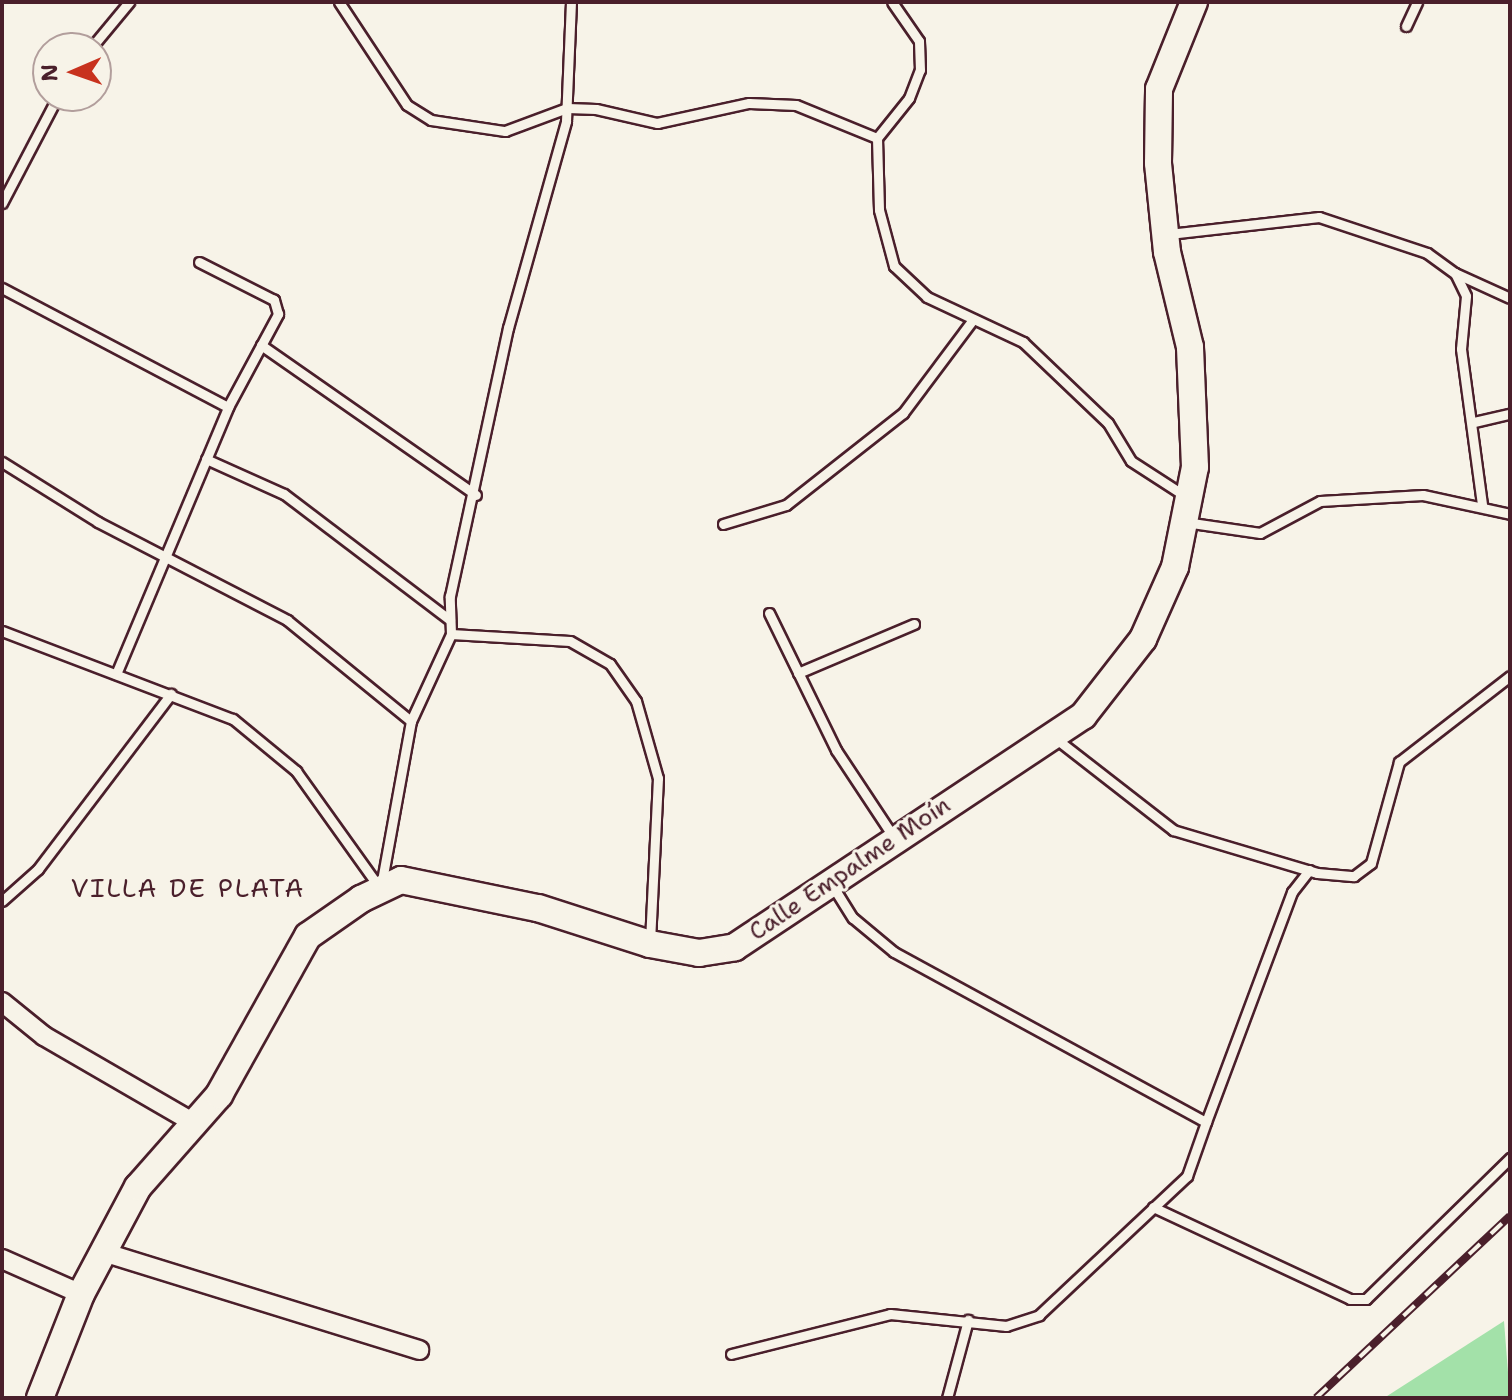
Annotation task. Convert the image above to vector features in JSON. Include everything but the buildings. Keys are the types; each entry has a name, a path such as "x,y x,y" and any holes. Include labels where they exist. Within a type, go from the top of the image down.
{"street":[{"name":"Calle Empalme Moín","path":"40,1398 81,1294 106,1253 138,1187 219,1095 308,936 401,880 538,908 650,944 699,953 735,947 1083,716 1143,639 1175,567 1195,467 1190,347 1166,234 1159,89 1194,2"},
{"path":"2,1002 44,1036 194,1123"},
{"path":"106,1253 419,1350"},
{"path":"2,1259 81,1294"}],"lane":[{"path":"104,32 129,2"},
{"path":"339,2 407,105 431,120 505,131 567,108 657,123 749,103 796,105 877,138"},
{"path":"381,890 411,721 451,634 450,620 508,328 567,108 571,2"},
{"path":"892,2 919,41 920,70 909,98 877,138 879,210 894,266 971,322 1023,342 1108,423 1131,461 1186,510 1260,533 1320,501 1423,495 1482,505 1510,514"},
{"path":"1406,26 1417,2"},
{"path":"2,203 50,112"},
{"path":"1166,234 1319,217 1427,253 1455,273 1510,298"},
{"path":"116,674 228,407 278,314 274,300 199,262"},
{"path":"1455,273 1466,296 1461,349 1474,422 1482,505"},
{"path":"2,288 228,407"},
{"path":"723,524 786,505 903,413 971,322"},
{"path":"261,345 476,495"},
{"path":"1474,422 1510,414"},
{"path":"206,459 284,494 450,620"},
{"path":"2,462 165,556 287,620 411,721"},
{"path":"769,613 836,750 895,839"},
{"path":"798,673 914,624"},
{"path":"2,631 233,719 296,771 381,890"},
{"path":"451,634 570,641 610,664 636,701 658,778 650,944"},
{"path":"1052,735 1173,830 1309,870 1354,876 1371,863 1399,762 1510,676"},
{"path":"2,901 38,869 171,694"},
{"path":"731,1354 890,1314 1006,1326 1039,1315 1187,1176 1206,1122 1259,996 1287,904 1309,870"},
{"path":"830,883 853,918 894,952 1206,1122"},
{"path":"1153,1207 1350,1299 1366,1299 1510,1158"},
{"path":"947,1398 968,1320"}],"green space":[{"path":"1504,1321 1510,1398 1384,1398"}],"railway":[{"path":"1316,1398 1510,1216"}],"district":[{"name":"VILLA DE PLATA","path":"188,888"}]}
